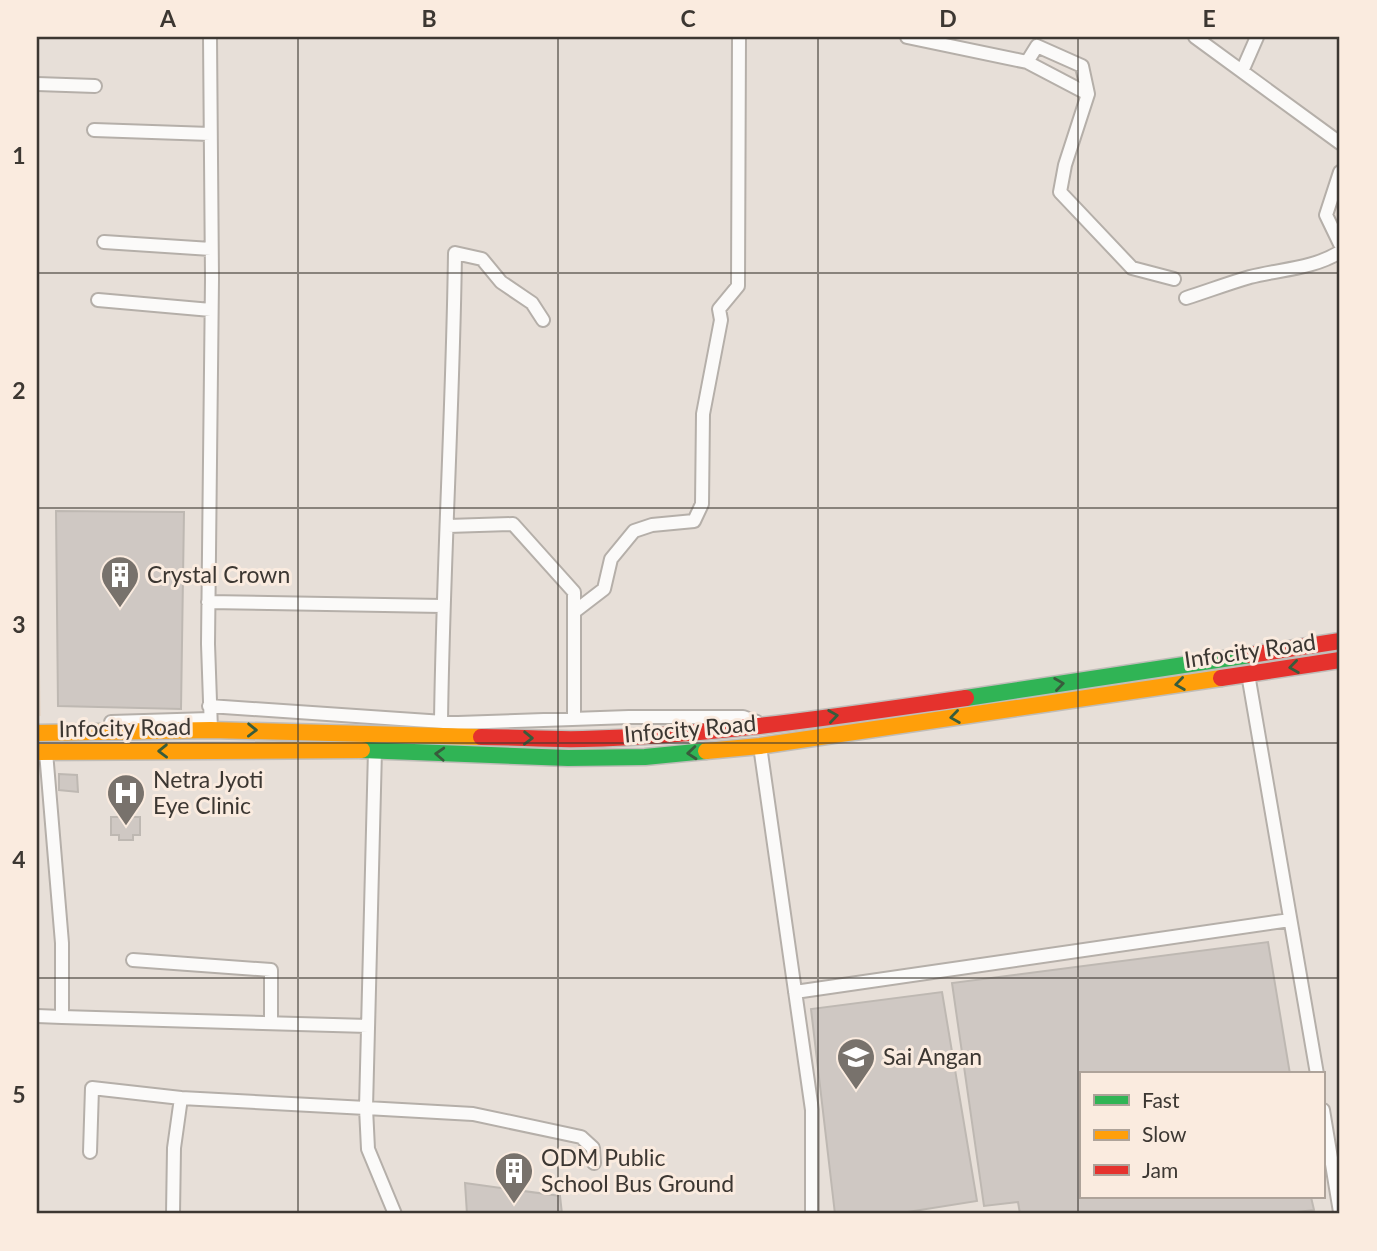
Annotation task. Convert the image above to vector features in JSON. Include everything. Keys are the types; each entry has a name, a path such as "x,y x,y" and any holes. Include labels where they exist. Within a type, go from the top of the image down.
{"main road":[{"name":"Infocity Road","path":"37,733 210,718 497,737 621,738 766,725 901,707 1340,641"},
{"name":"Infocity Road","path":"41,752 375,750 568,758 645,757 760,746 1340,660"},
{"path":"901,707 904,725"},
{"path":"497,737 497,756"}],"street":[{"path":"210,37 210,718"},
{"path":"574,612 604,589 611,559 634,531 652,525 694,521 702,504 703,414 720,320 719,309 738,286 738,37"},
{"path":"907,37 1027,62 1088,94"},
{"path":"1195,37 1242,69 1340,144"},
{"path":"1242,69 1257,37"},
{"path":"1027,62 1036,41 1082,66 1088,94 1065,165 1060,192 1132,268 1174,279"},
{"path":"37,84 95,86"},
{"path":"93,130 210,134"},
{"path":"1340,172 1326,215 1340,244"},
{"path":"104,242 211,249"},
{"path":"1186,298 1251,277 1292,270 1327,260 1340,252"},
{"path":"441,722 443,606 453,394 454,253 482,259 501,282 532,303 543,320"},
{"path":"98,300 211,310"},
{"path":"448,526 513,524 574,592 574,719"},
{"path":"208,602 443,606"},
{"path":"1248,674 1317,1072"},
{"path":"37,724 210,718 441,722 743,717 766,725"},
{"path":"760,746 812,1110 812,1214"},
{"path":"375,750 366,1108 368,1149 394,1214"},
{"path":"41,752 62,943 62,1017"},
{"path":"795,992 1290,920"},
{"path":"133,960 271,970 271,1023"},
{"path":"37,1016 368,1026"},
{"path":"90,1152 92,1088 181,1098 473,1114 581,1137 593,1148 594,1163"},
{"path":"173,1214 174,1148 181,1098"},
{"path":"1324,1116 1340,1212"}],"shaded area":[{"path":"37,541 41,716 37,716"}],"building":[{"name":"Crystal Crown","path":"56,511 184,512 181,709 58,706"},
{"path":"59,774 77,775 78,792 59,790"},
{"path":"111,817 140,817 140,835 133,835 133,840 119,840 119,835 111,835"},
{"path":"1268,942 1290,1072 1080,1072 1080,1198 1311,1198 1314,1210 1280,1214 1020,1214 1018,1202 984,1206 952,983"},
{"name":"Sai Angan","path":"942,992 977,1201 895,1214 835,1214 811,1009"},
{"name":"ODM Public School Bus Ground","path":"465,1183 560,1196 562,1214 467,1214"}],"traffic: fast":[{"path":"966,698 1250,655"},
{"path":"362,750 568,758 645,757 706,751"}],"traffic: slow":[{"path":"706,751 760,746 1221,678"},
{"path":"37,733 211,730 481,737"},
{"path":"37,752 362,750"}],"traffic: jam":[{"path":"1250,655 1340,641"},
{"path":"1221,678 1340,660"},
{"path":"481,737 583,739 679,734 966,698"}],"place":[{"name":"Crystal Crown","path":"120,609"},
{"name":"Netra Jyoti Eye Clinic","path":"126,827"},
{"name":"Sai Angan","path":"856,1091"},
{"name":"ODM Public School Bus Ground","path":"514,1205"}]}
